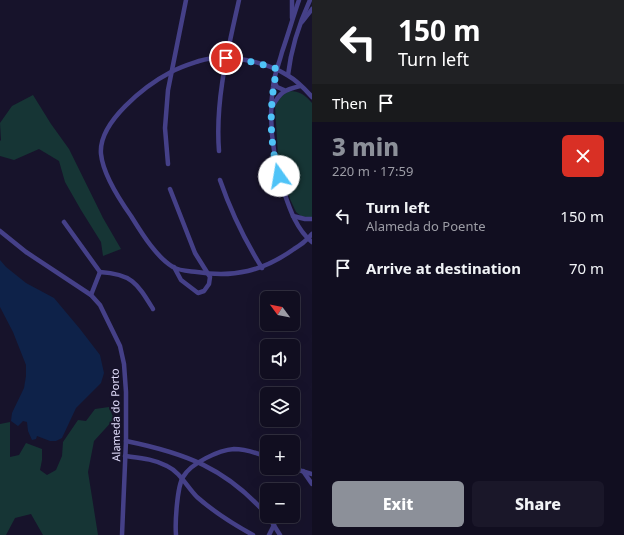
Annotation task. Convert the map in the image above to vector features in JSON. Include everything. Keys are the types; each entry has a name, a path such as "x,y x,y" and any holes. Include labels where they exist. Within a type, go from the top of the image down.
{"street":[{"path":"168,164 165,128 168,90 186,0"},
{"path":"219,151 219,107 226,58 239,0"},
{"path":"292,0 292,21"},
{"path":"299,0 274,82 272,109 273,150 276,168 287,202 293,216 310,240"},
{"path":"288,75 292,51 300,23 310,0"},
{"path":"300,23 312,9"},
{"path":"294,14 302,17"},
{"path":"170,189 195,253 210,279 209,284 204,291 200,293 181,280 174,268 161,257 145,238 120,200 107,174 101,153 101,144 114,119 145,89 183,66 204,60 226,58 241,59 277,69 288,75 312,97"},
{"path":"274,82 277,87 284,90"},
{"path":"272,109 280,94 284,90 300,86"},
{"path":"220,180 229,208 250,249 262,268"},
{"path":"293,216 304,219 312,218"},
{"path":"64,222 100,272 124,276 139,286 153,309"},
{"name":"Alameda do Porto","path":"0,231 26,252 91,295 100,305 120,346 124,364 126,392 126,441 122,535"},
{"path":"174,268 208,274 231,274 262,268 284,257 310,240 312,234"},
{"path":"91,295 100,272"},
{"path":"126,441 154,447 199,462 235,483 260,506"},
{"path":"176,535 180,484 190,468 204,459 233,449 251,451 260,454"},
{"path":"125,456 154,460 169,467 197,496 216,512 253,535"},
{"path":"300,470 312,474"},
{"path":"303,471 312,484"},
{"path":"269,535 274,525"},
{"path":"274,525 280,535"}],"green space":[{"path":"289,91 302,94 312,103 312,218 301,216 296,212 290,199 278,156 275,106 281,97"},
{"path":"33,95 69,149 103,218 121,249 103,256 101,242 65,182 59,161 39,149 14,160 0,156 0,123 12,106"},
{"path":"109,407 114,419 94,441 88,472 98,535 43,535 31,514 15,518 6,535 0,535 0,424 10,422 10,457 19,455 26,443 42,449 40,470 47,475 56,470 62,456 63,442 78,420 86,421 95,409"}],"water":[{"path":"0,260 6,267 26,283 54,298 100,355 104,373 101,383 76,408 62,438 56,441 50,441 37,436 36,439 32,440 28,431 27,422 23,421 18,426 11,421 12,413 24,388 26,365 13,332 0,307"}],"route":[{"path":"226,58 241,59 277,69 273,86 272,132 273,150 279,176"}]}
